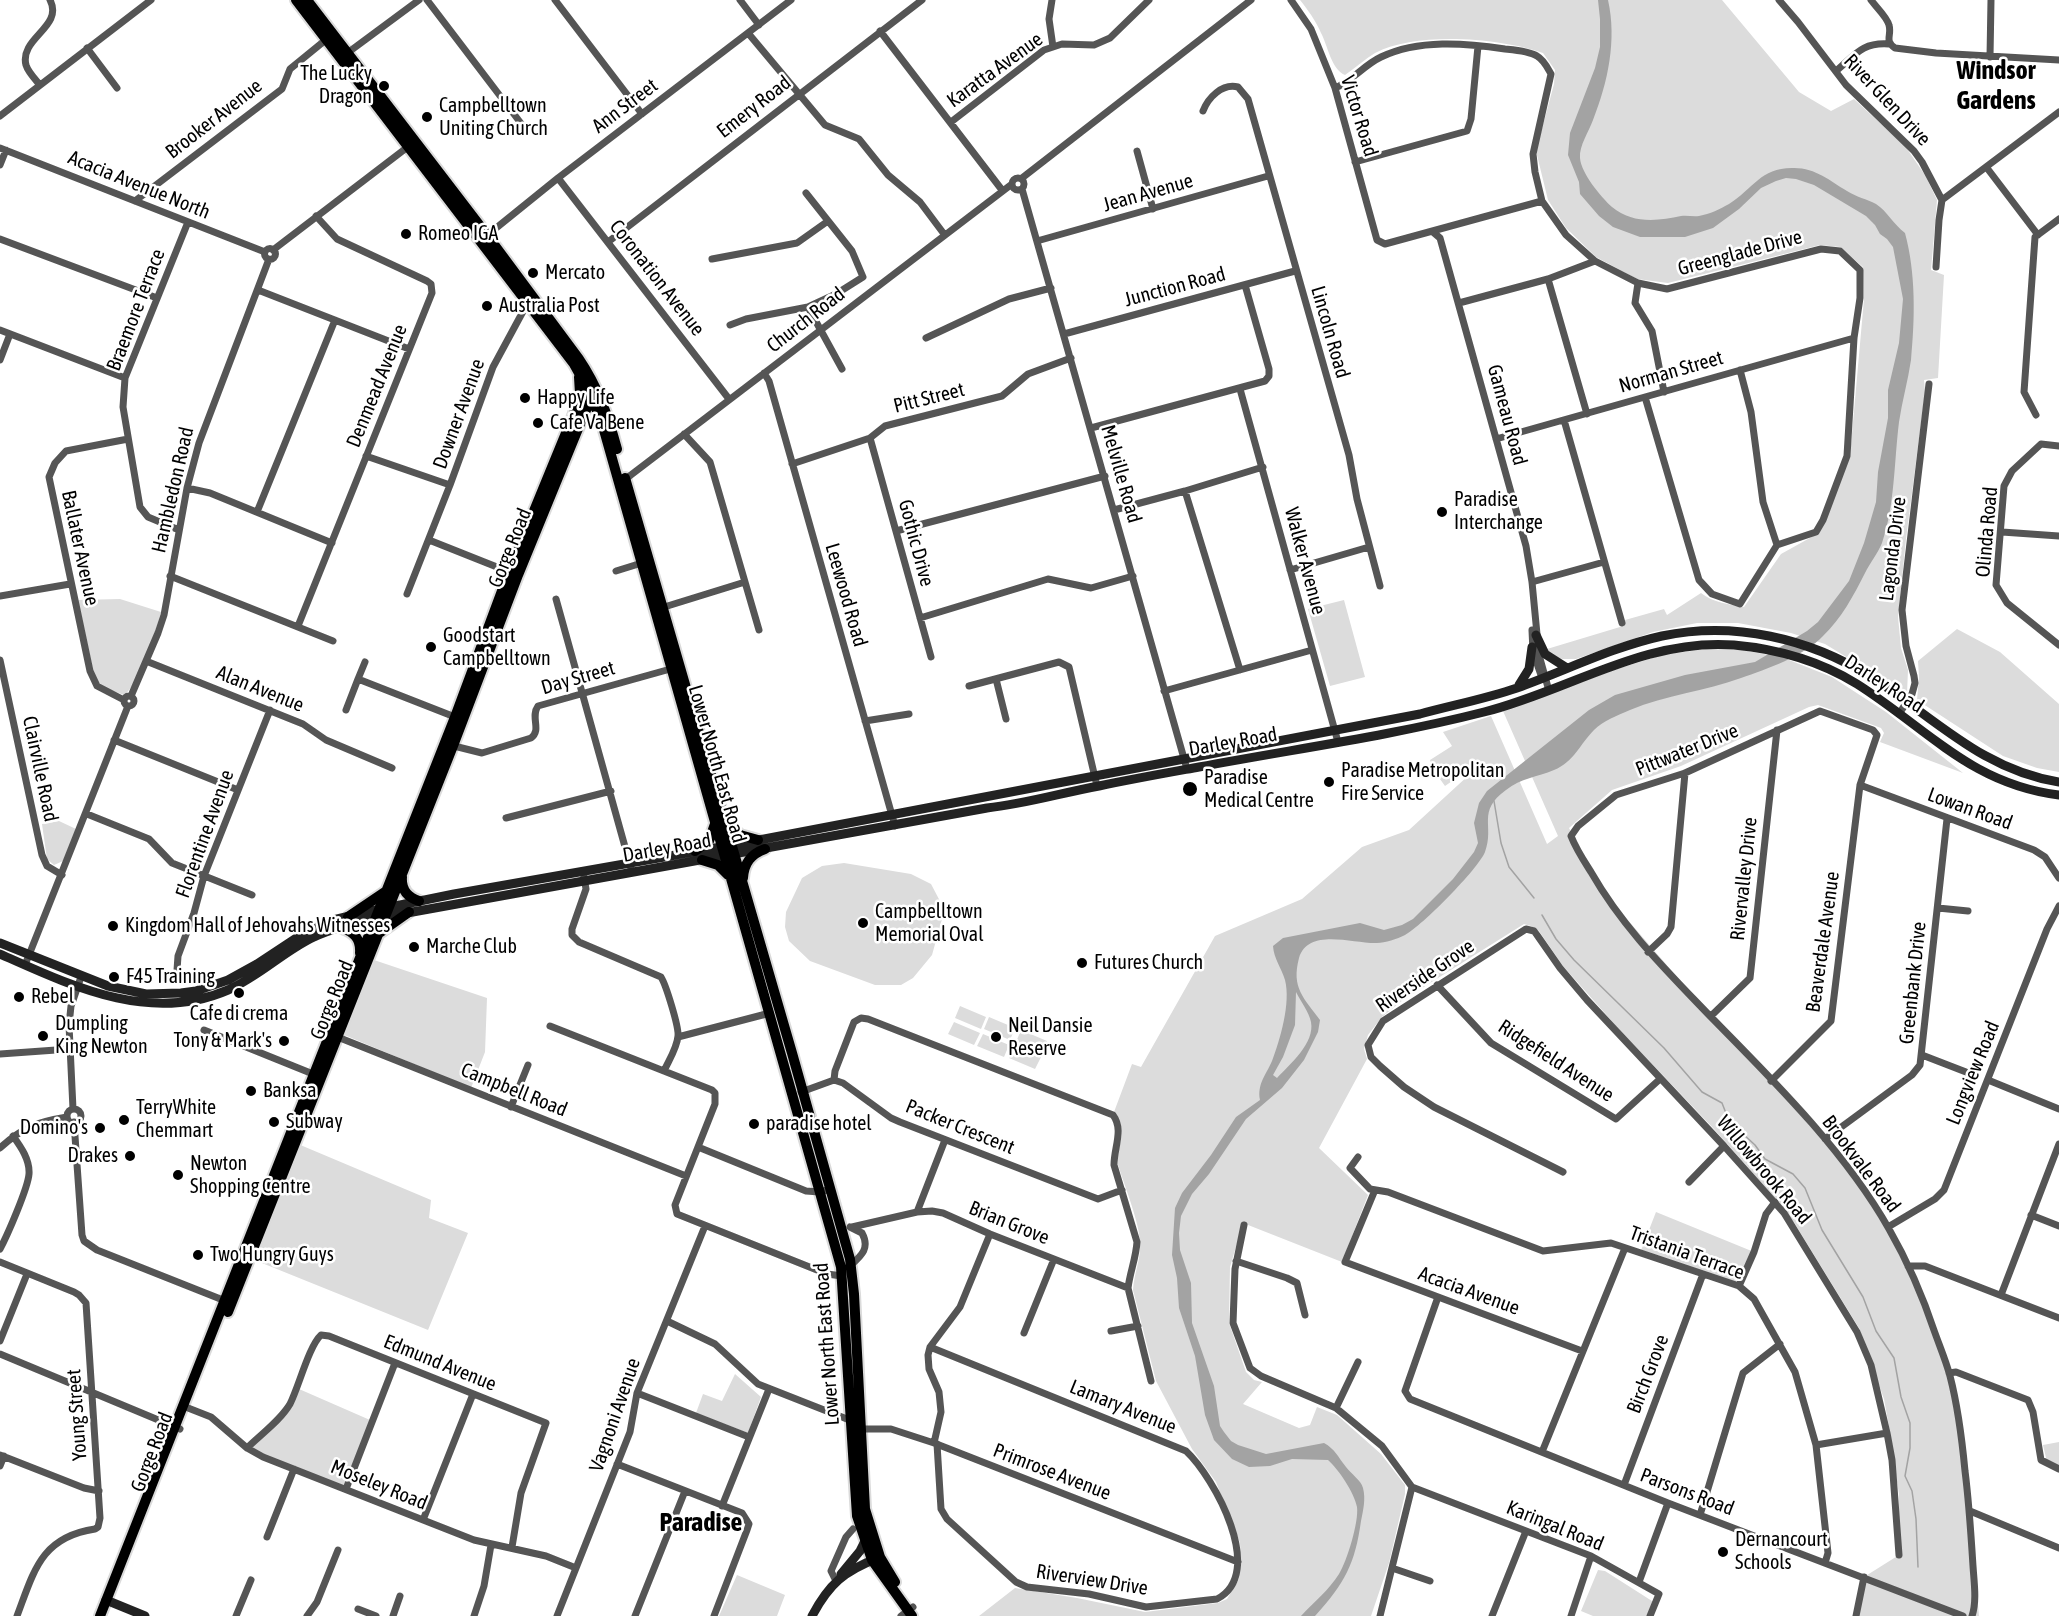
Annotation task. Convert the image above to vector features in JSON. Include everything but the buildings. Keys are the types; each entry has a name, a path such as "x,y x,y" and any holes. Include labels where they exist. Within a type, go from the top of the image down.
{"main road":[{"name":"Lower North East Road","path":"296,0 329,37 579,358 596,396"},
{"name":"Lower North East Road","path":"307,0 329,37"},
{"name":"Lower North East Road","path":"484,238 527,304 605,408 658,608 720,821 728,851 731,880 770,1013 798,1093 816,1176 847,1228 851,1264 856,1505 865,1541 894,1581 911,1613"},
{"name":"Gorge Road","path":"333,1036 360,956 402,873 448,744 573,416 580,394 579,374"},
{"name":"Gorge Road","path":"573,416 586,402 596,396"},
{"name":"Gorge Road","path":"274,1184 288,1137 378,934 386,891 448,744 454,717 513,573 584,414 596,396"},
{"name":"Darley Road","path":"382,913 419,901 631,868 702,860 758,840 1420,714 1518,687 1615,650 1668,635 1719,631 1763,634 1822,652 1860,670 1966,745 1998,764 2023,774 2059,782"},
{"path":"1536,635 1545,654 1567,668"},
{"name":"Darley Road","path":"631,868 695,851 765,849 1014,805 1097,786 1483,713 1549,691 1614,664 1653,652 1710,644 1784,653 1811,662 1856,683 1948,750 1987,775 2022,788 2059,795"},
{"path":"1518,687 1529,669 1532,647"},
{"path":"695,851 705,846 710,840 720,821 745,837 758,840"},
{"path":"744,884 744,870 747,862 755,853 765,849"},
{"name":"Lower North East Road","path":"728,851 744,884 826,1191 842,1276 865,1509 876,1559"},
{"path":"702,860 712,862 722,868 731,880"},
{"path":"402,873 404,890 411,898 419,901"},
{"name":"Darley Road","path":"382,913 410,912 584,876"},
{"path":"348,916 386,891"},
{"path":"378,934 410,912"},
{"path":"0,954 25,965 80,981 146,994 196,991 228,980 250,968 310,928 348,916 382,913"},
{"path":"0,943 80,981 134,1003 172,1004 228,990 262,972 314,936 382,913"},
{"path":"342,928 351,931 357,937 361,947 360,956"},
{"name":"Gorge Road","path":"100,1616 109,1600 274,1184 299,1131 316,1076"},
{"path":"288,1137 299,1131"},
{"path":"838,1253 851,1264"},
{"path":"812,1616 865,1541"},
{"path":"836,1581 856,1567 876,1559"},
{"name":"Gorge Road","path":"106,1616 109,1600"},
{"path":"109,1600 145,1616"}],"street":[{"path":"40,85 27,67 25,55 50,22 52,15 50,0"},
{"path":"0,116 151,0"},
{"path":"344,56 419,0"},
{"path":"427,0 523,126"},
{"path":"555,0 642,114"},
{"path":"740,0 759,25"},
{"name":"Ann Street","path":"484,238 558,178 791,0"},
{"name":"Emery Road","path":"608,242 921,0"},
{"path":"1052,0 1049,19 1053,47"},
{"name":"Karatta Avenue","path":"951,122 1044,50 1062,44 1094,45 1110,38 1149,0"},
{"path":"1022,178 1025,184 1022,189 1015,189 1012,184 1015,178 1022,178 1251,0"},
{"name":"Victor Road","path":"1291,0 1311,29 1335,88 1377,240 1385,244 1433,232"},
{"name":"River Glen Drive","path":"1779,0 1846,85 1914,151 1942,200"},
{"path":"1871,0 1888,24 1889,44"},
{"path":"1990,57 1991,0"},
{"path":"880,31 1002,190"},
{"path":"748,33 825,125 859,139 888,175 920,202 944,234"},
{"name":"Brooker Avenue","path":"135,201 282,89 290,69 329,37"},
{"path":"1836,71 1865,46 1874,43 1889,44 1895,48 1911,51 2059,60"},
{"name":"Greenglade Drive","path":"1335,88 1344,84 1380,57 1407,49 1443,44 1535,54 1544,60 1551,74 1533,154 1542,201 1566,235 1595,261 1638,283 1667,289 1821,249 1839,251 1860,270 1860,298 1854,338 1847,456 1823,520 1816,532 1777,545"},
{"path":"1356,162 1467,131 1471,119 1478,46"},
{"path":"87,48 117,87"},
{"name":"Lincoln Road","path":"1203,111 1211,97 1227,86 1241,89 1248,99 1349,455 1380,586"},
{"path":"1936,267 1942,200 2059,112"},
{"path":"269,254 412,144"},
{"path":"0,165 3,149"},
{"name":"Acacia Avenue North","path":"3,149 269,254"},
{"path":"1137,151 1153,208"},
{"path":"1987,168 2038,235"},
{"name":"Jean Avenue","path":"1037,241 1268,176"},
{"name":"Coronation Avenue","path":"558,178 729,399"},
{"name":"Church Road","path":"623,481 1012,184"},
{"name":"Melville Road","path":"1022,189 1187,769"},
{"path":"730,325 746,319 808,307 863,277 852,251 806,193"},
{"path":"1433,232 1542,201"},
{"name":"Denmead Avenue","path":"298,626 432,293 431,284 337,239 316,216"},
{"path":"2036,415 2024,392 2035,237 2059,219"},
{"path":"712,259 797,243 828,221"},
{"name":"Braemore Terrace","path":"179,530 148,517 140,507 123,407 125,378 188,222"},
{"name":"Gameau Road","path":"1433,232 1440,238 1526,546 1532,582 1532,647 1535,660 1544,677"},
{"path":"0,239 157,298"},
{"name":"Hambledon Road","path":"25,965 87,814 128,701 164,615 187,488 202,434 258,290 269,254"},
{"path":"1459,303 1548,279 1595,261"},
{"name":"Junction Road","path":"1064,334 1295,271"},
{"path":"1548,279 1587,414"},
{"path":"1638,283 1635,303 1652,331 1664,392"},
{"path":"1091,428 1265,381 1269,376 1269,369 1245,285"},
{"path":"926,338 1009,299 1051,288"},
{"path":"258,290 409,349"},
{"name":"Downer Avenue","path":"407,594 450,485 492,367 527,304"},
{"path":"808,307 842,369"},
{"path":"257,512 334,320"},
{"path":"0,330 125,378"},
{"path":"0,360 10,334"},
{"name":"Norman Street","path":"1496,439 1854,338"},
{"name":"Pitt Street","path":"792,464 870,438 885,426 1002,396 1028,374 1071,358"},
{"path":"1644,397 1699,580 1712,594 1740,604 1777,545 1763,502 1751,412 1740,370"},
{"name":"Leewood Road","path":"764,373 769,381 895,826"},
{"name":"Lagonda Drive","path":"1899,714 1914,689 1914,676 1906,646 1902,610 1929,384"},
{"name":"Walker Avenue","path":"1240,389 1338,742"},
{"path":"1564,420 1622,623"},
{"path":"684,434 710,462 759,630"},
{"name":"Gothic Drive","path":"870,438 931,657"},
{"name":"Ballater Avenue","path":"128,439 66,451 55,463 49,477 90,671 94,682 101,688 128,701"},
{"name":"Olinda Road","path":"2056,643 2007,603 1996,585 2004,486 2012,471 2041,444 2059,446"},
{"path":"366,456 450,485"},
{"path":"1114,510 1185,492 1263,466"},
{"path":"896,531 1105,476"},
{"path":"187,488 210,493 332,543"},
{"path":"1185,492 1240,670"},
{"path":"2002,532 2059,536"},
{"path":"429,540 513,573"},
{"path":"1290,570 1369,547"},
{"path":"616,572 646,562"},
{"path":"1532,582 1604,562"},
{"path":"170,576 333,641"},
{"path":"920,618 1048,579 1091,588 1133,576"},
{"path":"658,608 745,582"},
{"path":"0,596 70,584"},
{"path":"556,599 631,868"},
{"name":"Gameau Road","path":"1533,613 1539,655 1549,691"},
{"path":"2056,643 2059,635"},
{"path":"1164,691 1312,650"},
{"name":"Clairville Road","path":"0,660 4,699 42,855 47,866 62,875"},
{"name":"Alan Avenue","path":"146,661 303,724 326,740 392,768"},
{"path":"346,710 365,662"},
{"path":"969,686 1059,662 1069,667 1097,786"},
{"name":"Day Street","path":"448,744 482,753 531,738 537,731 534,714 538,706 675,668"},
{"path":"358,679 454,717"},
{"path":"996,679 1006,719"},
{"name":"Florentine Avenue","path":"177,970 178,956 194,913 204,876 270,710"},
{"name":"Pittwater Drive","path":"1573,831 1616,795 1684,773 1820,711"},
{"name":"Beaverdale Avenue","path":"1771,1081 1831,1021 1860,785 1877,735 1873,730 1820,711"},
{"path":"865,721 909,714"},
{"name":"Rivervalley Drive","path":"1711,1016 1750,978 1777,730"},
{"path":"114,740 238,790"},
{"path":"1648,952 1671,927 1684,773"},
{"name":"Lowan Road","path":"1860,785 2034,850 2045,857 2059,878"},
{"path":"506,818 611,791"},
{"path":"87,814 149,839 167,861 252,896"},
{"name":"Greenbank Drive","path":"1825,1139 1911,1075 1920,1065 1947,819"},
{"name":"Brookvale Road","path":"1573,831 1571,836 1574,842 1600,888 1626,926 1825,1139 1863,1188 1888,1227 1908,1266 1925,1302 1949,1373 1960,1422 1970,1511 1974,1589 1972,1616"},
{"path":"584,876 584,897 572,929 574,940 661,977 666,987 678,1037 664,1071"},
{"name":"Longview Road","path":"1888,1227 1935,1199 1944,1190 2059,906"},
{"path":"1938,908 1968,911"},
{"name":"Riverside Grove","path":"1526,929 1383,1021 1368,1045 1371,1057 1404,1087 1434,1107 1563,1172"},
{"name":"Willowbrook Road","path":"1526,929 1532,930 1537,935 1560,968 1587,1000 1775,1202 1793,1227 1857,1332 1870,1365 1887,1433 1892,1460 1899,1555"},
{"path":"73,1109 70,1014 80,981"},
{"name":"Ridgefield Avenue","path":"1437,985 1491,1042 1616,1119 1660,1079"},
{"path":"678,1037 770,1013"},
{"path":"798,1093 834,1080 835,1071 854,1022 861,1018 1113,1115 1120,1129 1114,1164 1137,1242 1137,1253 1128,1288 1151,1381"},
{"path":"550,1026 715,1093 715,1104 675,1205 675,1211 681,1217 827,1274 842,1276"},
{"path":"204,1030 316,1076"},
{"name":"Campbell Road","path":"333,1036 686,1176"},
{"path":"0,1054 70,1050"},
{"path":"1922,1055 1966,1072"},
{"path":"512,1107 528,1065"},
{"name":"Packer Crescent","path":"834,1080 843,1083 891,1118 1098,1199 1122,1190"},
{"path":"1988,1080 2059,1109"},
{"path":"67,1117 73,1109"},
{"path":"73,1109 79,1111 81,1116 74,1122"},
{"path":"0,1148 33,1124 67,1117 74,1122"},
{"path":"74,1122 84,1241 97,1250 227,1302"},
{"path":"0,1249 26,1189 29,1175 26,1155 14,1136"},
{"path":"917,1212 945,1140"},
{"path":"2001,1295 2059,1144"},
{"path":"1689,1182 1724,1146"},
{"path":"698,1147 800,1189 826,1191"},
{"path":"1358,1157 1350,1168 1370,1190 1375,1190"},
{"path":"800,1189 809,1185 816,1176"},
{"name":"Tristania Terrace","path":"1375,1190 1388,1191 1543,1251 1611,1243 1739,1286 1754,1299 1795,1372 1816,1445 1827,1553 1825,1563"},
{"name":"Acacia Avenue","path":"1375,1190 1345,1262 1582,1351"},
{"path":"1739,1286 1754,1252 1766,1214 1775,1202"},
{"name":"Brian Grove","path":"847,1228 917,1212 942,1213 1128,1288"},
{"path":"2031,1215 2059,1226"},
{"path":"851,1264 864,1252 866,1243 864,1236 874,1222"},
{"path":"1244,1225 1236,1261 1233,1323 1250,1368 1261,1376 1336,1408 1382,1446 1412,1487 1380,1616"},
{"name":"Vagnoni Avenue","path":"557,1616 633,1423 638,1393 705,1226"},
{"path":"847,1228 864,1236"},
{"path":"930,1347 960,1306 990,1234"},
{"path":"1542,1452 1625,1248"},
{"path":"1024,1333 1054,1259"},
{"path":"1236,1261 1297,1283 1305,1315"},
{"path":"0,1262 27,1274 0,1341"},
{"path":"1908,1266 1925,1266 2059,1318"},
{"name":"Young Street","path":"17,1616 33,1573 53,1545 70,1534 95,1529 98,1527 100,1518 87,1307 83,1298 74,1292 27,1274"},
{"name":"Birch Grove","path":"1624,1485 1703,1274"},
{"name":"Parsons Road","path":"1438,1297 1405,1391 1410,1399 1668,1503 1962,1616"},
{"path":"667,1321 715,1344 752,1380 855,1425"},
{"path":"1111,1331 1137,1326"},
{"name":"Edmund Avenue","path":"247,1448 288,1407 316,1340 321,1335 329,1336 546,1423 521,1493 512,1547"},
{"path":"1700,1515 1743,1373 1780,1344"},
{"name":"Riverview Drive","path":"930,1347 927,1355 929,1369 939,1392 941,1412 935,1443 941,1509 946,1519 1016,1582 1026,1587 1089,1594 1146,1607 1217,1599 1227,1593 1236,1577 1238,1562"},
{"name":"Lamary Avenue","path":"930,1347 1186,1451 1197,1460 1214,1487 1236,1542 1238,1562"},
{"path":"0,1354 91,1394 177,1428"},
{"path":"1336,1408 1358,1362"},
{"path":"346,1489 395,1363"},
{"path":"1949,1373 1956,1372 2028,1400 2033,1412 2041,1460 2059,1469"},
{"path":"722,1506 769,1389"},
{"path":"638,1393 749,1437"},
{"path":"423,1520 473,1395"},
{"name":"Moseley Road","path":"186,1407 218,1422 247,1448 263,1457 491,1545 512,1547 546,1556 576,1568"},
{"name":"Primrose Avenue","path":"855,1425 891,1429 935,1443 1238,1562"},
{"path":"1816,1445 1887,1433"},
{"path":"0,1466 2,1456 84,1488 99,1491"},
{"path":"617,1464 742,1513 746,1517 749,1524 714,1616"},
{"path":"267,1537 294,1469"},
{"name":"Karingal Road","path":"1412,1487 1591,1556 1639,1582 1659,1594 1650,1616"},
{"path":"635,1616 685,1491"},
{"path":"1639,1582 1668,1503"},
{"path":"1970,1511 2059,1548"},
{"path":"836,1581 831,1571 846,1537 853,1529"},
{"path":"1492,1616 1526,1531"},
{"path":"474,1616 484,1586 491,1545"},
{"path":"307,1616 317,1602 338,1550"},
{"path":"1571,1616 1591,1556"},
{"path":"1392,1568 1430,1581"},
{"path":"1856,1616 1864,1577"},
{"path":"236,1616 251,1580"},
{"name":"Brookvale Road","path":"1974,1589 1978,1616"},
{"path":"393,1616 400,1596"},
{"path":"358,1609 376,1616"}],"shaded area":[{"path":"1300,0 1722,0 1799,92 1831,111 1854,99 1905,146 1925,175 1937,200 1931,270 1944,275 1938,378 1924,380 1925,392 1898,617 1901,648 1908,670 1907,694 1825,644 1791,633 1738,623 1697,623 1653,632 1576,659 1562,659 1551,655 1547,649 1620,627 1625,625 1625,620 1664,609 1667,615 1701,593 1716,601 1744,607 1781,554 1817,534 1850,456 1864,299 1863,267 1840,247 1820,245 1668,283 1637,279 1596,257 1566,228 1548,200 1536,151 1554,84 1555,70 1543,53 1482,41 1435,39 1393,46 1375,53 1345,75 1333,63 1317,24"},
{"path":"1598,0 1608,0 1612,30 1610,61 1603,91 1580,158 1584,171 1592,184 1612,207 1628,216 1645,220 1703,215 1729,204 1773,171 1794,168 1816,173 1850,193 1876,204 1905,233 1913,280 1913,328 1911,360 1899,422 1889,514 1880,547 1852,598 1830,629 1806,650 1762,670 1644,705 1606,721 1594,730 1572,758 1561,767 1517,783 1497,798 1489,812 1488,842 1480,860 1449,896 1413,930 1391,941 1367,943 1333,939 1312,943 1304,948 1297,968 1298,985 1304,999 1320,1020 1318,1032 1304,1060 1282,1088 1246,1119 1209,1174 1192,1194 1181,1216 1179,1233 1180,1250 1191,1283 1192,1323 1214,1386 1220,1426 1224,1432 1231,1441 1238,1445 1266,1454 1324,1443 1334,1451 1363,1488 1364,1505 1359,1536 1347,1572 1334,1593 1315,1616 1301,1616 1331,1585 1342,1568 1356,1522 1357,1507 1353,1495 1337,1469 1328,1460 1292,1459 1270,1466 1249,1467 1232,1459 1214,1440 1205,1415 1195,1356 1179,1308 1177,1278 1172,1255 1175,1208 1182,1193 1236,1117 1260,1100 1261,1084 1272,1061 1281,1032 1287,999 1285,980 1273,946 1283,938 1360,923 1384,930 1413,919 1453,879 1474,852 1478,843 1474,823 1479,803 1487,791 1589,710 1615,695 1685,675 1755,662 1807,631 1818,622 1849,581 1864,543 1876,502 1878,472 1888,418 1888,390 1899,343 1903,299 1893,247 1866,216 1814,185 1786,178 1761,188 1739,209 1713,228 1685,237 1640,237 1613,227 1599,216 1580,194 1579,182 1568,155 1570,133 1595,68 1600,47","holes":["1296,992 1310,1018 1311,1030 1300,1053 1277,1078 1273,1075 1283,1057 1295,1025"]},
{"path":"120,599 161,612 140,670 124,695 103,687 95,679 78,600"},
{"path":"1344,600 1365,677 1330,686 1308,609"},
{"path":"1957,629 2000,652 2059,704 2059,772 2037,768 2003,756 1917,700 1918,661"},
{"path":"1706,649 1743,650 1784,658 1832,677 1886,712 1963,773 1880,742 1884,733 1881,728 1818,705 1809,707 1681,766 1612,790 1569,828 1600,888 1863,1188 1908,1266 1949,1373 1970,1511 1979,1616 1856,1616 1864,1577 1899,1555 1899,1495 1890,1432 1884,1399 1859,1328 1795,1224 1777,1200 1563,966 1539,931 1524,924 1403,1000 1382,1017 1368,1035 1364,1049 1367,1059 1319,1148 1368,1195 1342,1262 1243,1223 1230,1267 1229,1323 1246,1372 1254,1380 1262,1382 1243,1404 1299,1428 1310,1425 1317,1407 1337,1415 1381,1454 1405,1485 1405,1494 1389,1563 1371,1616 979,1616 1015,1588 1145,1612 1218,1603 1227,1599 1239,1579 1240,1543 1216,1482 1192,1449 1156,1381 1133,1290 1140,1243 1135,1215 1118,1165 1122,1133 1114,1112 1132,1064 1141,1067 1215,936 1302,899 1362,847 1409,830 1470,774 1468,770 1445,786 1432,768 1430,760 1452,746 1443,732 1491,716 1547,844 1558,836 1503,711 1662,655"},
{"path":"59,821 76,829 63,861 54,865 47,859 42,824"},
{"name":"Campbelltown Memorial Oval","path":"844,863 911,874 931,884 941,903 942,919 932,955 913,978 901,985 875,985 810,961 789,941 785,927 786,912 802,878 822,866"},
{"path":"371,959 487,998 485,1052 471,1088 342,1034"},
{"path":"960,1006 986,1017 981,1029 955,1018"},
{"path":"989,1017 1015,1028 1010,1040 984,1029"},
{"path":"954,1022 980,1033 974,1045 948,1034"},
{"path":"1021,1030 1047,1041 1042,1053 1016,1042"},
{"path":"983,1034 1009,1045 1004,1057 977,1046"},
{"path":"1015,1046 1041,1057 1035,1069 1009,1058"},
{"path":"298,1144 431,1200 429,1218 468,1233 428,1330 252,1259"},
{"path":"1656,1212 1754,1252 1739,1286 1640,1253"},
{"path":"735,1374 761,1397 748,1433 696,1413 703,1394 722,1401"},
{"path":"299,1389 370,1420 344,1486 267,1456 251,1447"},
{"path":"2059,1442 2059,1466 2047,1462 2043,1445"},
{"path":"1598,1570 1605,1571 1652,1601 1647,1616 1593,1616 1581,1611"},
{"path":"737,1575 785,1595 777,1616 719,1616"}],"waterway":[{"path":"1494,801 1501,843 1509,867 1534,898"},
{"path":"1542,915 1556,939 1574,960 1664,1048 1702,1092 1722,1103 1729,1121 1755,1145 1765,1159 1793,1174 1805,1188 1822,1230 1863,1297 1876,1331 1894,1358 1901,1397 1910,1423 1910,1448 1905,1476 1912,1491 1918,1567"}],"place":[{"name":"The Lucky Dragon","path":"384,86"},
{"name":"Campbelltown Uniting Church","path":"427,117"},
{"name":"Romeo IGA","path":"406,234"},
{"name":"Mercato","path":"533,273"},
{"name":"Australia Post","path":"487,306"},
{"name":"Happy Life","path":"525,398"},
{"name":"Cafe Va Bene","path":"538,423"},
{"name":"Paradise Interchange","path":"1442,512"},
{"name":"Goodstart Campbelltown","path":"431,647"},
{"name":"Paradise Metropolitan Fire Service","path":"1329,782"},
{"name":"Paradise Medical Centre","path":"1190,789"},
{"name":"Campbelltown Memorial Oval","path":"863,923"},
{"name":"Kingdom Hall of Jehovahs Witnesses","path":"113,926"},
{"name":"Marche Club","path":"414,947"},
{"name":"Futures Church","path":"1082,963"},
{"name":"F45 Training","path":"114,977"},
{"name":"Cafe di crema","path":"239,993"},
{"name":"Rebel","path":"19,997"},
{"name":"Dumpling King Newton","path":"43,1036"},
{"name":"Neil Dansie Reserve","path":"996,1037"},
{"name":"Tony & Mark's","path":"284,1041"},
{"name":"Banksa","path":"251,1091"},
{"name":"TerryWhite Chemmart","path":"124,1120"},
{"name":"Subway","path":"274,1122"},
{"name":"paradise hotel","path":"754,1124"},
{"name":"Domino's","path":"100,1128"},
{"name":"Drakes","path":"130,1156"},
{"name":"Newton Shopping Centre","path":"178,1175"},
{"name":"Two Hungry Guys","path":"198,1255"},
{"name":"Dernancourt Schools","path":"1723,1552"}],"district":[{"name":"Windsor Gardens","path":"1996,86"},
{"name":"Paradise","path":"701,1523"}]}
